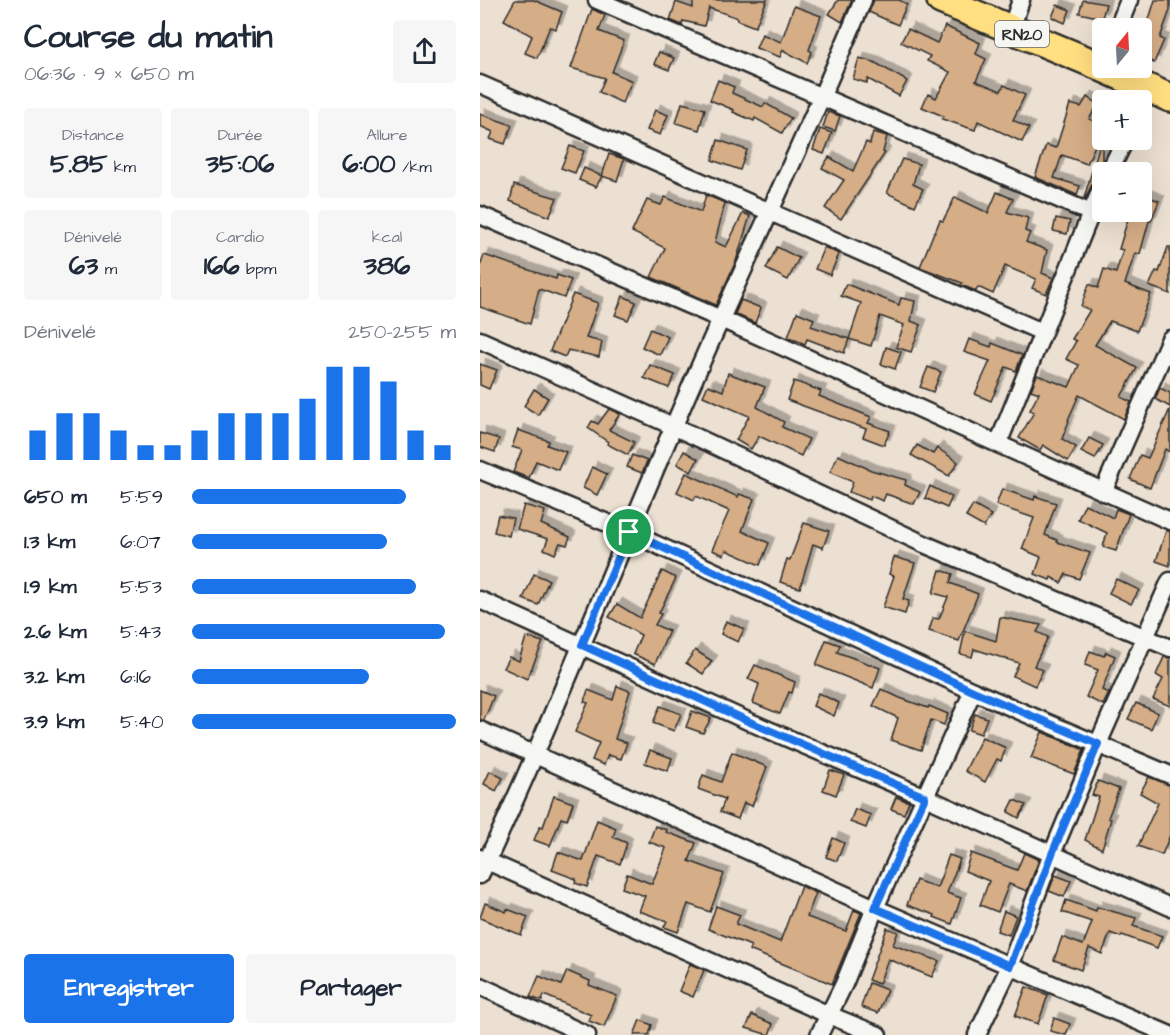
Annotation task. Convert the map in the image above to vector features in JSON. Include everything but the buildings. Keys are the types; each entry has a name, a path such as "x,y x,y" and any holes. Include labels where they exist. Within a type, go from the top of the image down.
{"main road":[{"name":"RN20","path":"941,0 1092,63"},
{"name":"RN20","path":"1120,78 1153,97"}],"street":[{"path":"597,0 1090,213"},
{"path":"863,0 822,98 721,319 536,754 482,864 878,1035"},
{"path":"1011,29 1021,0"},
{"path":"1122,18 1129,0"},
{"path":"480,84 1042,332"},
{"path":"998,444 1092,209"},
{"path":"480,215 721,319 1170,521"},
{"path":"1103,492 1170,339"},
{"path":"480,340 675,427 924,543 1170,648"},
{"path":"480,470 629,532 973,691 1170,775"},
{"path":"977,1035 1010,966 1052,854 1170,581"},
{"path":"480,600 1170,907"},
{"path":"819,1035 844,984 875,908 973,691"},
{"path":"480,730 875,908 1170,1035"},
{"path":"480,986 587,1035"}],"route":[{"path":"629,532 973,691 1098,744 1052,854 1010,966 875,908 925,797 750,722 582,645 629,532"}]}
